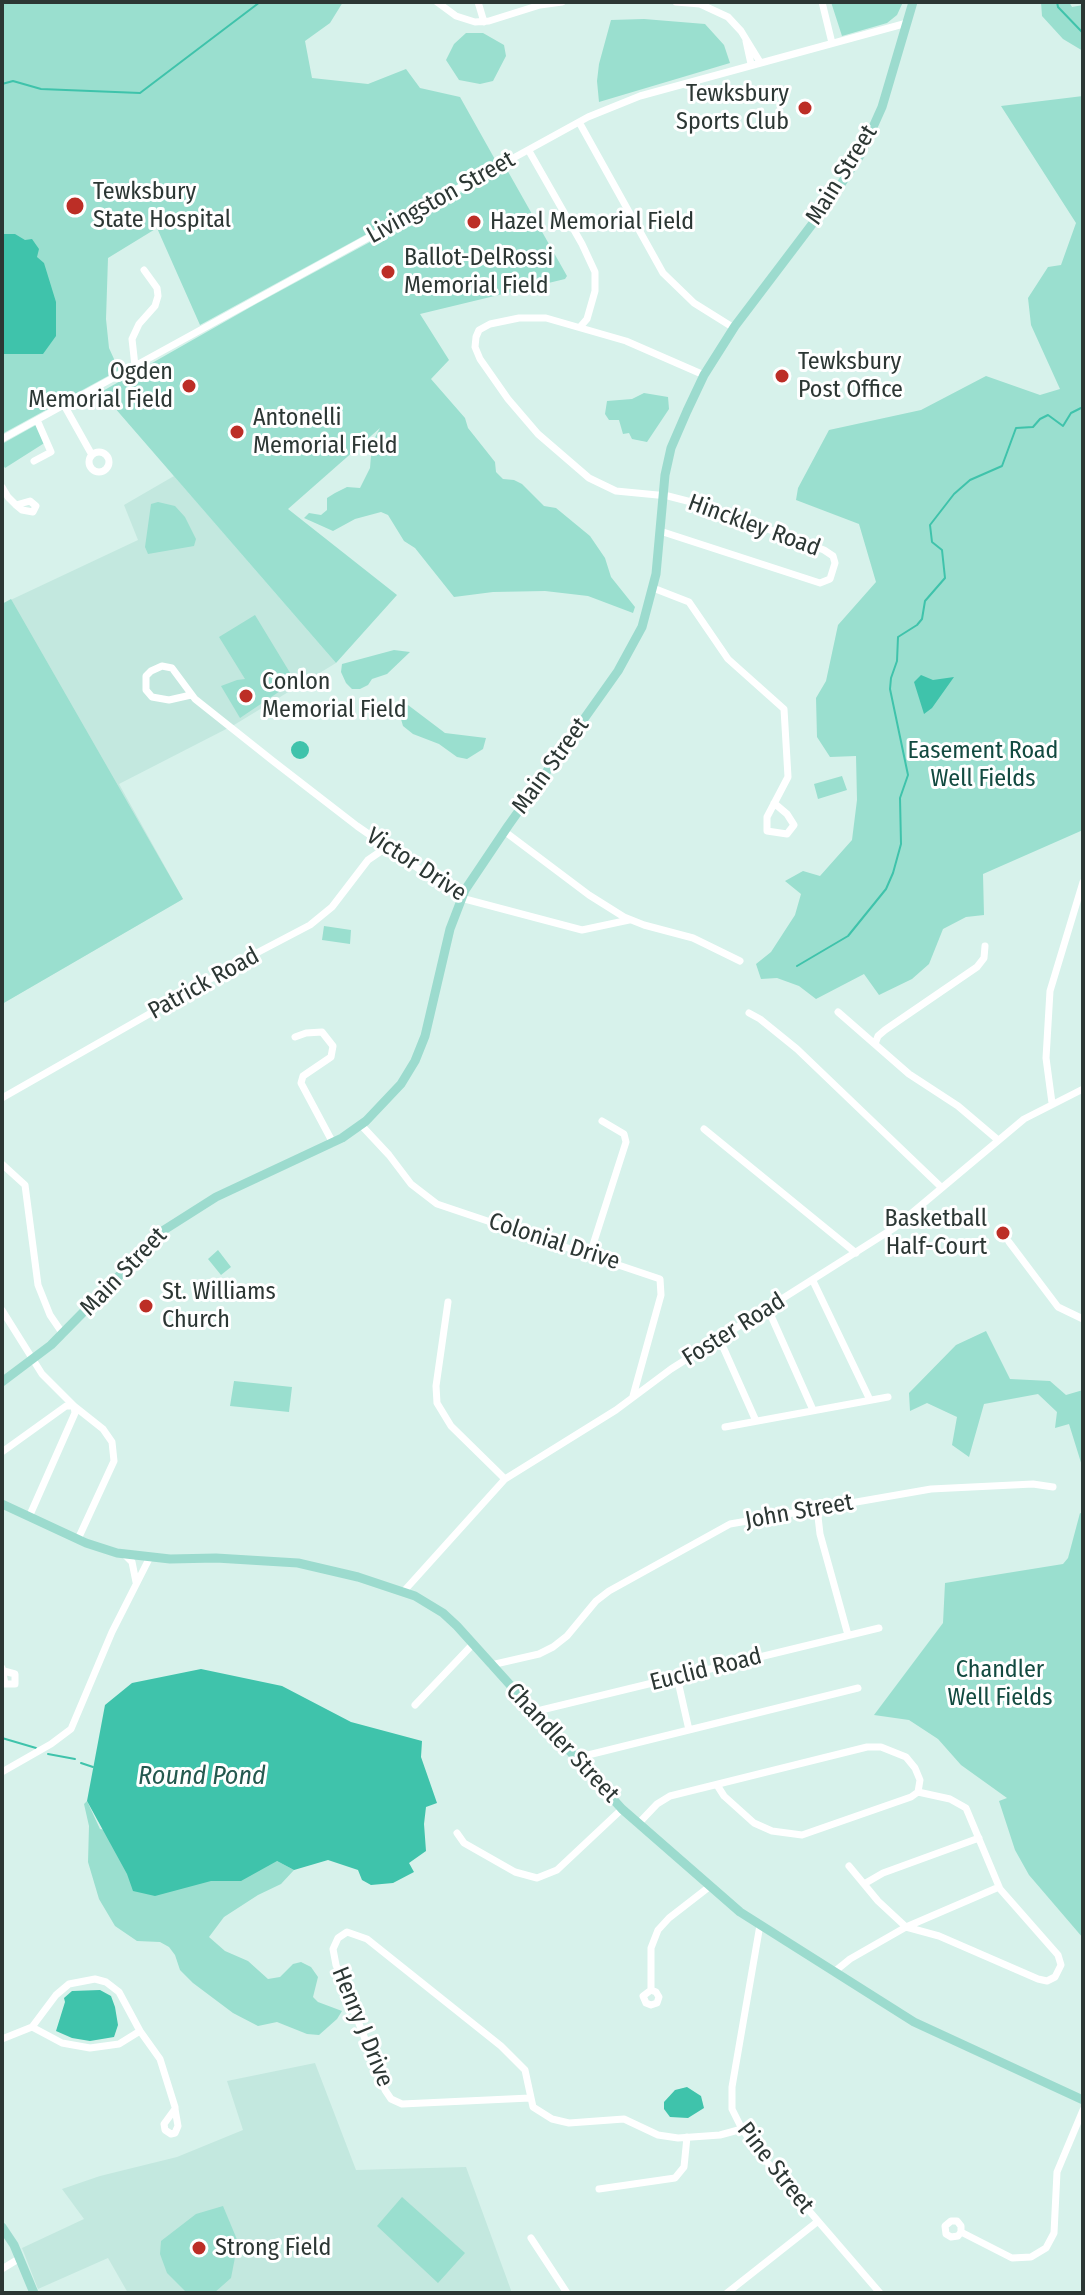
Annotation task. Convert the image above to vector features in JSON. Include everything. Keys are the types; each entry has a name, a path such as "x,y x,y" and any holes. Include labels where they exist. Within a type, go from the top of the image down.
{"main road":[{"name":"Main Street","path":"2,1382 63,1334 147,1245 172,1224 216,1197 333,1143 361,1125 393,1094 421,1047 450,929 461,898 504,831 626,659 642,627 653,588 665,475 675,437 704,375 734,328 829,202 861,154 882,107 913,2"},
{"name":"Chandler Street","path":"2,1504 78,1539 125,1555 298,1563 404,1591 443,1613 622,1809 709,1887 760,1925 928,2030 1083,2100"},
{"path":"2,2227 20,2258 34,2293"}],"street":[{"path":"437,2 467,21 484,22 540,4 562,2"},
{"path":"478,2 484,22"},
{"path":"676,2 700,4 717,10 734,23 746,39 756,63"},
{"path":"717,10 722,2"},
{"path":"825,2 835,42"},
{"name":"Livingston Street","path":"2,439 579,122 640,96 907,23"},
{"path":"579,122 663,273 694,303 734,328"},
{"path":"529,151 595,272 595,291 587,319 580,327"},
{"path":"135,366 132,339 139,324 155,306 158,296 157,288 144,270"},
{"path":"663,495 616,491 589,478 533,428 487,371 475,347 479,330 499,321 541,318 580,327 649,350 704,375"},
{"path":"64,405 92,455"},
{"path":"34,461 51,452 37,420"},
{"path":"2,487 16,505"},
{"name":"Hinckley Road","path":"660,531 820,583 830,579 835,563 830,553 811,544 703,505 663,495"},
{"path":"653,588 689,602 728,659 784,709 788,777 774,803 767,817 767,831 787,834 794,825 774,803"},
{"name":"Victor Drive","path":"191,695 169,700 152,697 146,690 146,676 155,668 172,668 191,695 233,729 387,847 461,898 582,930 629,920"},
{"path":"504,831 589,895 629,920 693,938 740,961"},
{"name":"Patrick Road","path":"2,1098 310,925 332,907 368,860 387,847"},
{"path":"1052,1103 1046,1058 1050,991 1083,882"},
{"path":"875,1044 885,1030 977,967 984,958 985,946"},
{"path":"838,1012 909,1074 979,1121 998,1140"},
{"path":"749,1013 797,1049 941,1187"},
{"path":"295,1037 322,1032 333,1046 331,1057 303,1076 301,1083 333,1143"},
{"name":"Foster Road","path":"404,1591 505,1479 568,1441 719,1338 894,1228 1024,1119 1083,1089"},
{"path":"590,1254 626,1142 624,1134 602,1121"},
{"name":"Colonial Drive","path":"361,1125 411,1184 437,1204 657,1276 662,1283 633,1396"},
{"path":"704,1129 856,1253"},
{"path":"2,1164 25,1185 38,1285 50,1315 63,1334"},
{"path":"1009,1242 1058,1307 1083,1319"},
{"path":"813,1281 870,1400"},
{"path":"448,1302 436,1386 437,1403 451,1426 505,1479"},
{"path":"768,1309 813,1410"},
{"path":"2,1310 42,1374 107,1433 113,1447 114,1461 78,1539"},
{"path":"719,1338 756,1421"},
{"path":"725,1427 888,1397"},
{"path":"2,1452 66,1406 74,1406"},
{"path":"29,1517 40,1486 75,1413 74,1406"},
{"name":"John Street","path":"491,1665 539,1654 553,1647 609,1591 720,1528 737,1522 931,1489 1033,1484 1053,1487"},
{"path":"817,1508 820,1534 848,1635"},
{"path":"125,1555 132,1562 137,1584"},
{"path":"2,1772 52,1744 71,1729 112,1632 150,1557"},
{"name":"Euclid Road","path":"533,1712 879,1628"},
{"path":"415,1705 473,1644"},
{"path":"677,1677 689,1730"},
{"path":"576,1758 858,1688"},
{"path":"638,1824 663,1799 861,1748 881,1747 899,1753 911,1762 918,1773 918,1792"},
{"path":"717,1785 724,1796 754,1823 793,1835 826,1828 918,1792 950,1799 963,1806 999,1887 1058,1955 1060,1967 1053,1979 1038,1979 960,1944 906,1927 849,1866"},
{"path":"457,1833 464,1843 515,1872 537,1878 548,1876 561,1867 622,1809"},
{"path":"864,1884 883,1873 979,1838"},
{"path":"651,1990 651,1953 658,1930 709,1887"},
{"path":"834,1972 850,1959 906,1927 999,1887"},
{"name":"Pine Street","path":"760,1925 731,2092 732,2109 742,2129 817,2222 880,2293"},
{"name":"Henry J Drive","path":"353,1932 367,1939 501,2046 525,2070 530,2098 402,2104 391,2099 336,1965 333,1949 338,1938 343,1933 353,1932"},
{"path":"2,2039 32,2027 62,1989 82,1979 106,1982 119,1992 140,2031 160,2059 175,2107"},
{"path":"32,2027 62,2043 90,2048 119,2044 140,2031"},
{"path":"530,2098 537,2110 558,2121 620,2119 662,2136 725,2134 742,2129"},
{"path":"961,2232 1015,2258 1034,2256 1048,2245 1055,2226 1057,2172 1083,2110"},
{"path":"599,2189 666,2181 677,2176 685,2162 687,2137"},
{"path":"727,2293 817,2222"},
{"path":"531,2238 567,2293"},
{"path":"2,2269 20,2258"}],"shaded area":[{"path":"174,476 336,663 234,725 119,784 183,899 2,1004 2,604 138,540 124,505"},
{"path":"315,2063 356,2170 466,2167 512,2293 128,2293 108,2258 38,2289 22,2248 84,2219 62,2189 177,2157 243,2130 227,2081"}],"green space":[{"name":"Tewksbury State Hospital","path":"2,2 343,2 330,23 305,41 312,78 368,84 406,69 420,88 460,97 497,163 200,325 157,228 108,258 106,319 109,348 119,370 2,434"},
{"path":"831,2 903,2 897,15 887,23 842,36"},
{"path":"1041,2 1069,2 1072,7 1083,5 1083,51 1063,39 1042,16"},
{"path":"644,19 705,24 724,45 730,63 599,102 599,64 611,20"},
{"path":"466,33 483,33 504,45 506,56 493,81 480,84 459,80 446,60 454,44"},
{"name":"Easement Road Well Fields","path":"1083,96 1083,830 983,874 984,915 966,917 943,929 929,964 912,979 879,995 864,974 816,999 799,986 777,978 761,979 756,964 771,952 795,915 801,894 785,881 803,871 820,876 852,840 857,800 856,756 830,757 817,737 816,698 826,681 838,625 876,582 859,524 796,500 798,488 829,430 921,410 986,376 1040,395 1060,389 1031,325 1028,298 1048,267 1061,265 1076,223 1001,106"},
{"path":"506,168 567,276 565,279 420,314 449,360 431,379 465,418 468,428 495,462 496,472 503,479 522,484 544,506 556,508 590,536 605,558 611,577 635,607 633,613 588,596 545,591 493,592 454,597 415,548 404,541 388,515 381,512 355,519 333,531 304,518 309,513 321,515 327,510 327,498 335,493 347,487 360,488 370,468 372,443 380,428 288,509 397,595 336,663 101,392"},
{"path":"644,393 668,397 669,409 647,442 632,439 629,433 623,434 619,420 609,420 605,414 607,401 632,399"},
{"path":"36,425 46,442 5,468 2,444"},
{"path":"158,502 175,506 185,517 196,539 194,546 148,554 145,547 151,504"},
{"path":"11,599 183,899 2,1004 2,604"},
{"path":"255,615 295,681 240,718 221,686 245,679 219,637"},
{"path":"394,650 410,652 387,674 372,679 360,689 352,689 346,683 341,672 342,664"},
{"path":"408,705 445,733 486,738 483,749 467,759 457,757 439,744 413,734 403,726 399,712"},
{"path":"842,776 847,790 818,799 814,784"},
{"path":"324,926 351,930 350,944 322,940"},
{"path":"218,1250 231,1267 221,1275 208,1259"},
{"path":"986,1331 1010,1379 1050,1381 1066,1395 1083,1390 1083,1469 1069,1424 1055,1428 1057,1412 1038,1394 984,1404 969,1457 952,1445 957,1417 927,1403 910,1411 909,1393 956,1345"},
{"path":"234,1381 292,1387 289,1412 230,1406"},
{"name":"Chandler Well Fields","path":"1080,1513 1083,1514 1083,1938 1029,1875 1015,1850 999,1801 1007,1798 961,1765 938,1739 909,1720 874,1715 943,1623 945,1583 1063,1564 1068,1558"},
{"path":"87,1801 100,1829 277,1861 294,1870 281,1884 224,1917 209,1937 225,1951 248,1961 268,1979 280,1977 293,1964 301,1962 311,1967 318,1977 313,1997 342,2011 337,2019 319,2035 307,2034 277,2022 258,2026 233,2013 193,1983 180,1970 169,1947 160,1942 137,1941 115,1926 99,1899 88,1862 89,1826 84,1804"},
{"path":"402,2197 465,2253 438,2283 377,2226"},
{"name":"Strong Field","path":"223,2206 238,2242 231,2278 214,2293 187,2293 167,2273 160,2254 161,2241 196,2214"}],"water":[{"path":"2,234 32,239 39,249 37,257 44,263 56,302 56,336 43,354 2,354"},
{"path":"921,675 933,680 954,677 932,708 924,714 914,682"},
{"path":"300,741 309,750 300,759 291,750"},
{"name":"Round Pond","path":"201,1669 282,1686 351,1722 422,1741 421,1757 437,1803 426,1807 426,1851 409,1863 414,1872 393,1883 371,1885 362,1880 358,1870 328,1860 294,1870 277,1861 241,1881 211,1881 155,1896 133,1891 87,1801 105,1705 132,1683"},
{"path":"100,1990 111,1996 115,2007 118,2025 114,2037 90,2041 56,2031 64,1998 72,1991"},
{"path":"687,2087 701,2096 704,2108 688,2118 670,2117 664,2109 664,2102 675,2090"}],"waterway":[{"path":"2,84 13,81 41,89 140,93 260,2"},
{"path":"1057,2 1058,7 1083,33"},
{"path":"797,966 848,936 886,889 893,873 901,844 900,798 908,775 890,689 891,678 897,661 898,637 922,619 925,601 945,578 942,550 932,542 930,525 954,494 970,480 1002,466 1016,428 1033,427 1048,415 1063,426 1071,413 1083,407"},
{"path":"2,1738 36,1748"},
{"path":"48,1754 75,1759"},
{"path":"81,1763 93,1767"}],"place":[{"name":"Tewksbury Sports Club","path":"805,108"},
{"name":"Tewksbury State Hospital","path":"75,206"},
{"name":"Hazel Memorial Field","path":"474,222"},
{"name":"Ballot-DelRossi Memorial Field","path":"388,272"},
{"name":"Tewksbury Post Office","path":"782,376"},
{"name":"Ogden Memorial Field","path":"189,386"},
{"name":"Antonelli Memorial Field","path":"237,432"},
{"name":"Conlon Memorial Field","path":"246,696"},
{"name":"Basketball Half-Court","path":"1003,1233"},
{"name":"St. Williams Church","path":"146,1306"},
{"name":"Strong Field","path":"199,2248"}]}
